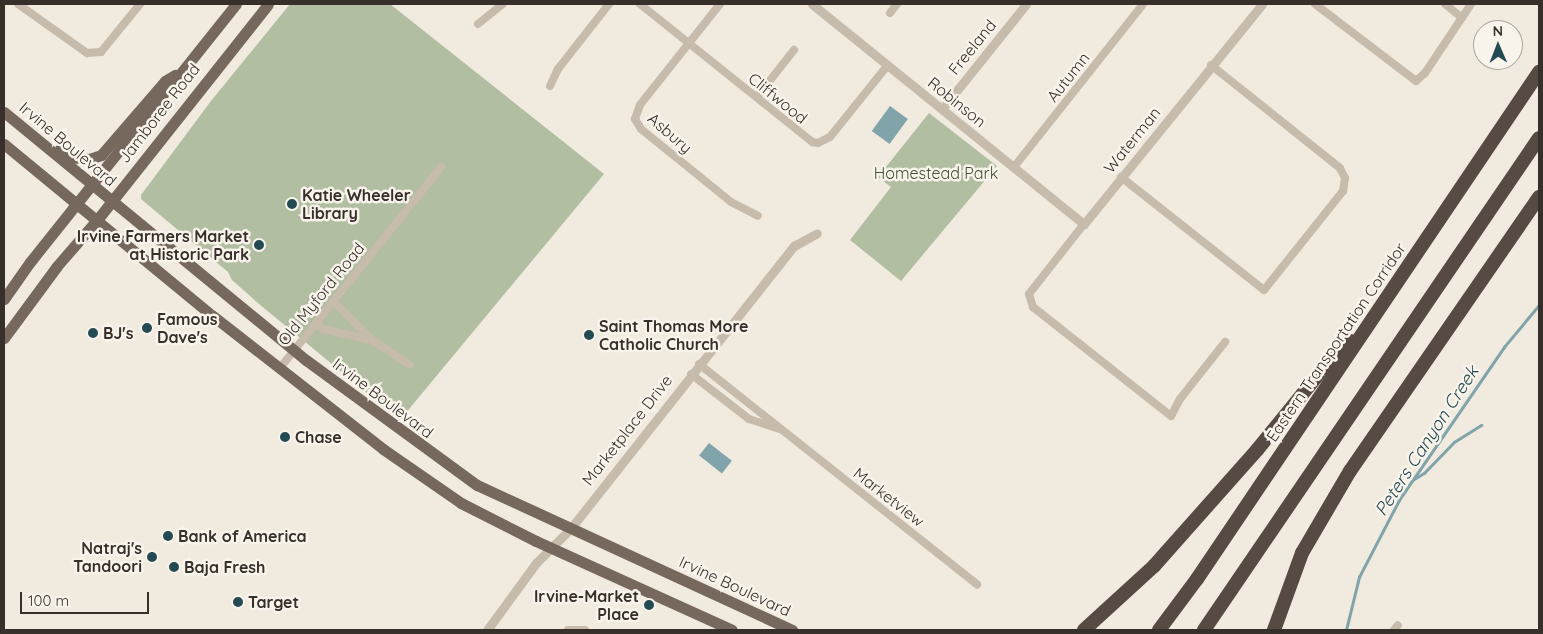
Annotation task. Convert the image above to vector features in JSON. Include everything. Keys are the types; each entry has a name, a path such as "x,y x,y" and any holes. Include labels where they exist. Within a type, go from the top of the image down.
{"highway":[{"name":"Eastern Transportation Corridor","path":"1159,630 1197,579 1539,72"},
{"path":"1204,630 1539,138"},
{"path":"1274,630 1302,553 1350,471 1539,197"},
{"path":"1084,630 1154,566 1258,450 1326,365 1369,325"}],"main road":[{"name":"Jamboree Road","path":"4,299 76,204 185,69 234,4"},
{"name":"Jamboree Road","path":"4,338 56,266 97,220 268,4"},
{"path":"4,111 70,156 89,159 101,155 165,81 185,69"},
{"name":"Irvine Boulevard","path":"4,111 294,351 410,440 477,485 792,630"},
{"path":"4,144 76,204 383,449 461,503 551,548 732,630"}],"street":[{"path":"18,4 86,53 101,52 140,4"},
{"path":"27,11 32,4"},
{"path":"478,24 503,4"},
{"path":"550,86 558,69 609,4"},
{"name":"Cliffwood","path":"640,4 757,97 806,139 818,144 830,137 887,66"},
{"name":"Asbury","path":"720,4 635,112 637,124 731,202 758,216"},
{"name":"Robinson","path":"812,4 1084,224"},
{"path":"890,13 897,4"},
{"name":"Freeland","path":"942,109 1026,4"},
{"name":"Autumn","path":"1014,167 1143,4"},
{"name":"Waterman","path":"1225,342 1180,399 1171,416 1033,307 1029,298 1031,290 1262,4"},
{"path":"1315,4 1416,81 1425,73 1471,4"},
{"path":"1445,4 1462,18"},
{"path":"757,97 794,50"},
{"path":"1121,177 1264,290 1343,191 1345,178 1340,168 1211,65"},
{"name":"Old Myford Road","path":"280,368 441,167"},
{"name":"Marketplace Drive","path":"487,630 536,563 571,528 794,246 817,233"},
{"path":"334,302 372,340 410,365"},
{"path":"316,324 323,329 372,340"},
{"name":"Marketview","path":"699,364 977,584"},
{"name":"Marketview","path":"691,374 749,420 784,430"},
{"path":"568,630 584,630"}],"green space":[{"path":"290,4 390,4 604,174 400,420 259,304 232,280 228,272 141,199 141,195 211,101"},
{"name":"Homestead Park","path":"929,113 997,166 901,281 850,240 891,187 878,177"}],"water":[{"path":"890,106 908,119 890,144 872,131"},
{"path":"709,443 732,461 722,473 699,456"}],"waterway":[{"name":"Peters Canyon Creek","path":"1346,630 1359,577 1399,500 1504,347 1539,305"},
{"path":"1414,479 1424,473 1454,442 1481,425"}],"place":[{"name":"Katie Wheeler Library","path":"292,204"},
{"name":"Irvine Farmers Market at Historic Park","path":"259,245"},
{"name":"Famous Dave's","path":"147,328"},
{"name":"BJ's","path":"93,333"},
{"name":"Saint Thomas More Catholic Church","path":"589,335"},
{"name":"Chase","path":"285,437"},
{"name":"Bank of America","path":"168,536"},
{"name":"Natraj's Tandoori","path":"152,557"},
{"name":"Baja Fresh","path":"174,567"},
{"name":"Target","path":"238,602"},
{"name":"Irvine-Market Place","path":"649,605"}]}
